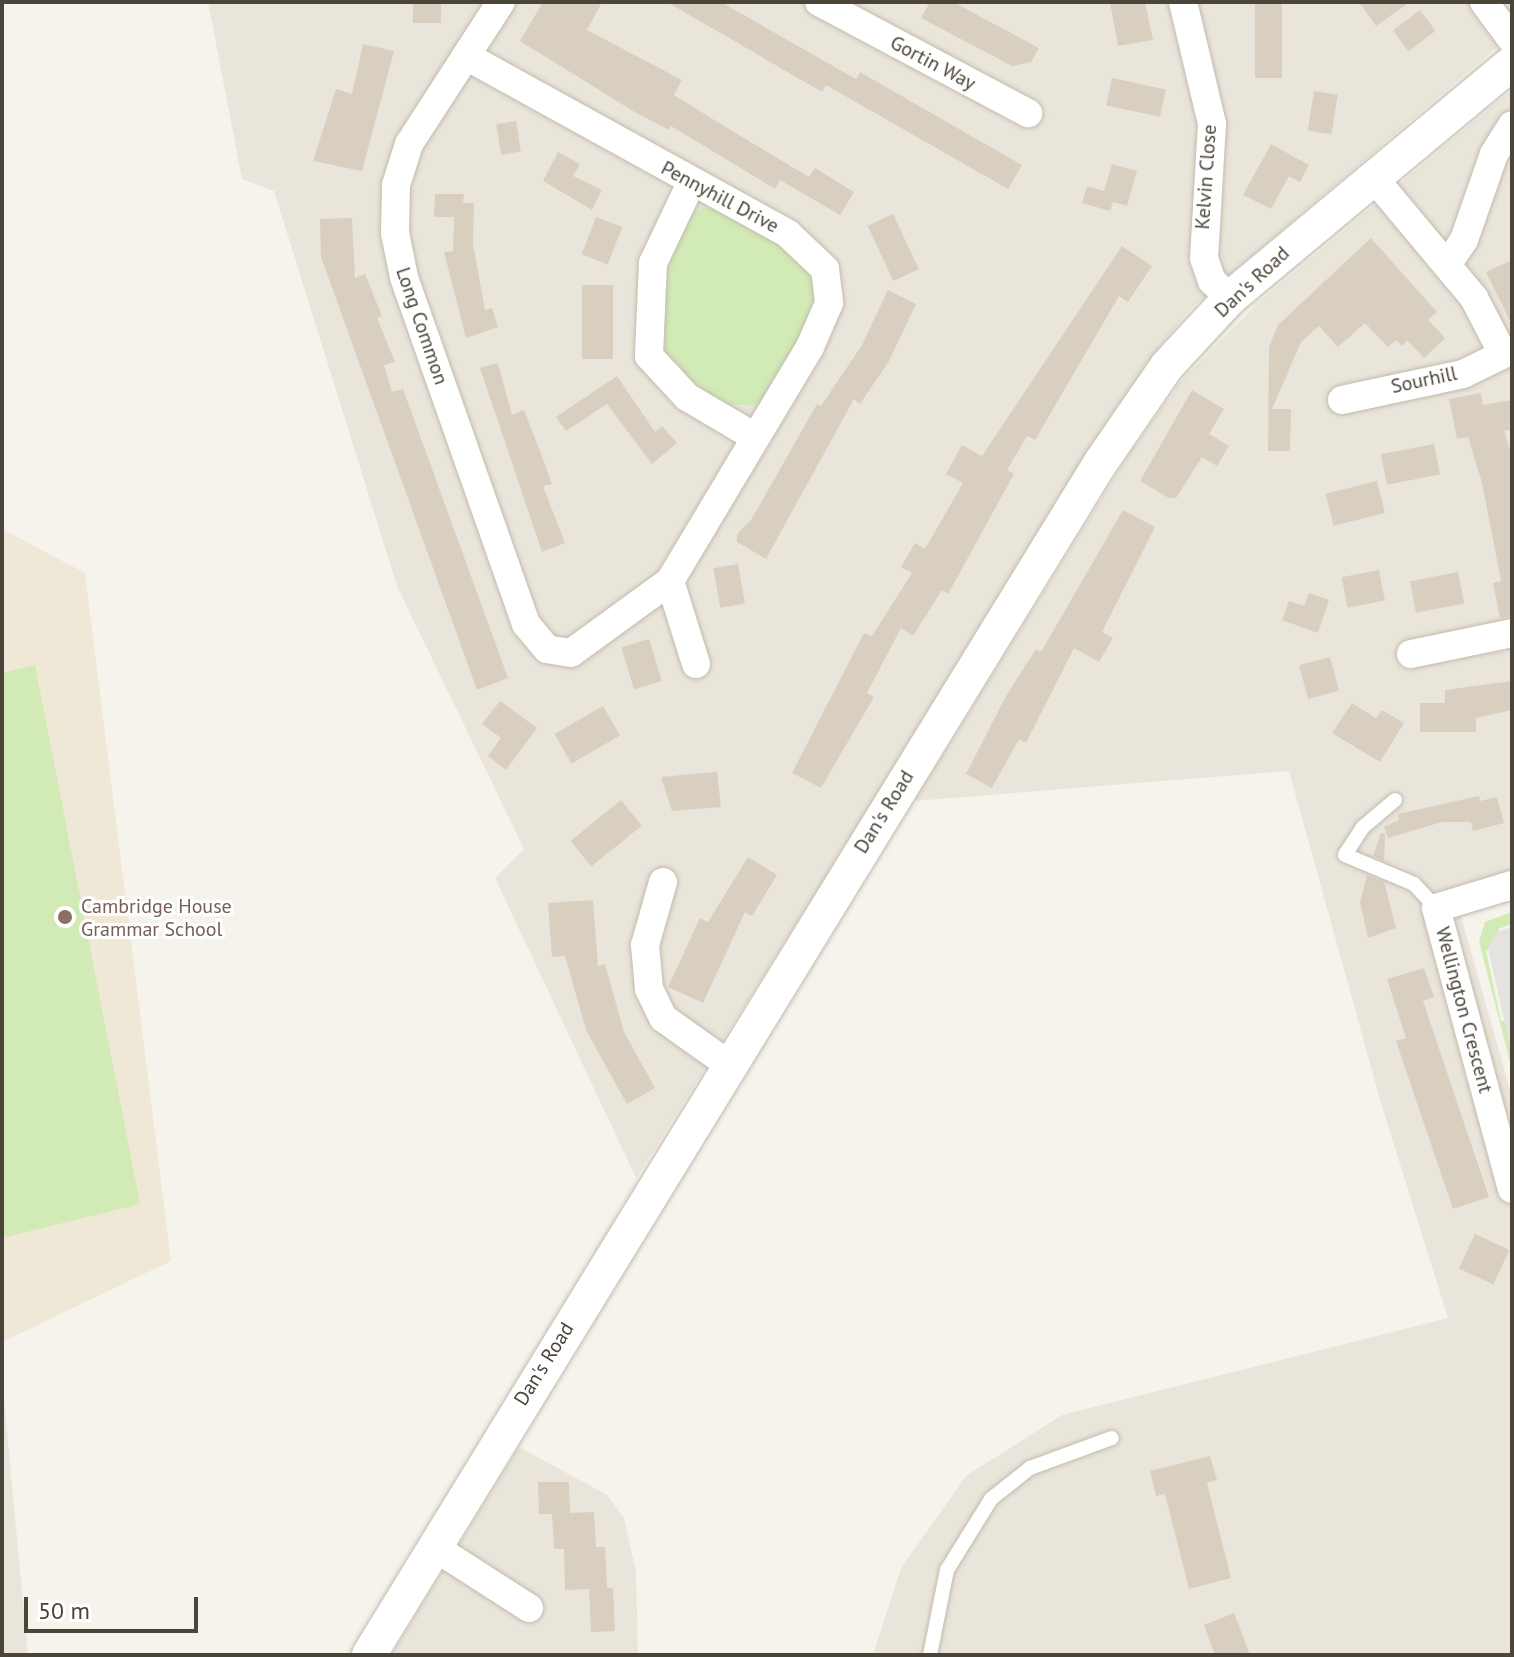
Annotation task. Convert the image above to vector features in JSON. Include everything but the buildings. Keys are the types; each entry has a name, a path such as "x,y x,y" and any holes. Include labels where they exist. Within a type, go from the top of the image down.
{"street":[{"name":"Long Common","path":"501,2 404,156 394,201 395,233 404,277 526,624 556,654"},
{"name":"Kelvin Close","path":"1183,2 1212,124 1202,244 1212,281 1230,298"},
{"path":"1484,2 1512,40"},
{"name":"Gortin Way","path":"834,5 1028,113"},
{"name":"Pennyhill Drive","path":"466,56 788,234 825,269 829,303 810,347 670,581 579,650 556,654"},
{"name":"Dan's Road","path":"369,1655 728,1064 1101,462 1167,366 1230,298 1512,63"},
{"path":"1447,265 1471,225 1494,154 1512,125"},
{"name":"Sourhill","path":"1342,400 1463,374 1508,352 1486,314 1373,177"},
{"path":"691,183 653,263 649,356 687,397 755,437"},
{"path":"670,581 696,664"},
{"path":"1411,654 1512,633"},
{"path":"663,882 645,945 649,989 663,1018 728,1064"},
{"name":"Wellington Crescent","path":"1512,885 1436,908 1512,1189"},
{"path":"434,1547 529,1608"}],"lane":[{"path":"1395,800 1363,827 1345,855 1414,884 1436,908"},
{"path":"930,1655 947,1570 991,1499 1030,1468 1112,1438"}],"shaded area":[{"path":"208,2 1512,2 1512,34 1189,310 1156,352 636,1178 495,878 524,849 397,586 274,191 242,179"},
{"path":"1512,90 1512,901 1461,916 1512,1097 1512,1655 873,1655 901,1568 966,1476 1062,1415 1448,1318 1381,1103 1289,771 914,801 1131,451 1182,380 1260,301"},
{"name":"Cambridge House Grammar School","path":"2,529 85,573 171,1261 2,1342"},
{"path":"1512,927 1512,1055 1488,948 1498,931"},
{"path":"2,1379 28,1655 2,1655"},
{"path":"519,1447 607,1495 624,1518 636,1572 638,1655 391,1655"}],"green space":[{"path":"703,208 720,209 794,252 815,282 815,317 767,399 757,405 727,405 705,395 673,366 666,353 661,300 670,258 686,218"},
{"path":"35,665 140,1204 2,1238 2,673"},
{"path":"1512,912 1512,924 1498,929 1502,946 1486,951 1501,1021 1512,1019 1512,1070 1479,941 1485,922"}],"place":[{"name":"Cambridge House Grammar School","path":"65,917"}]}
